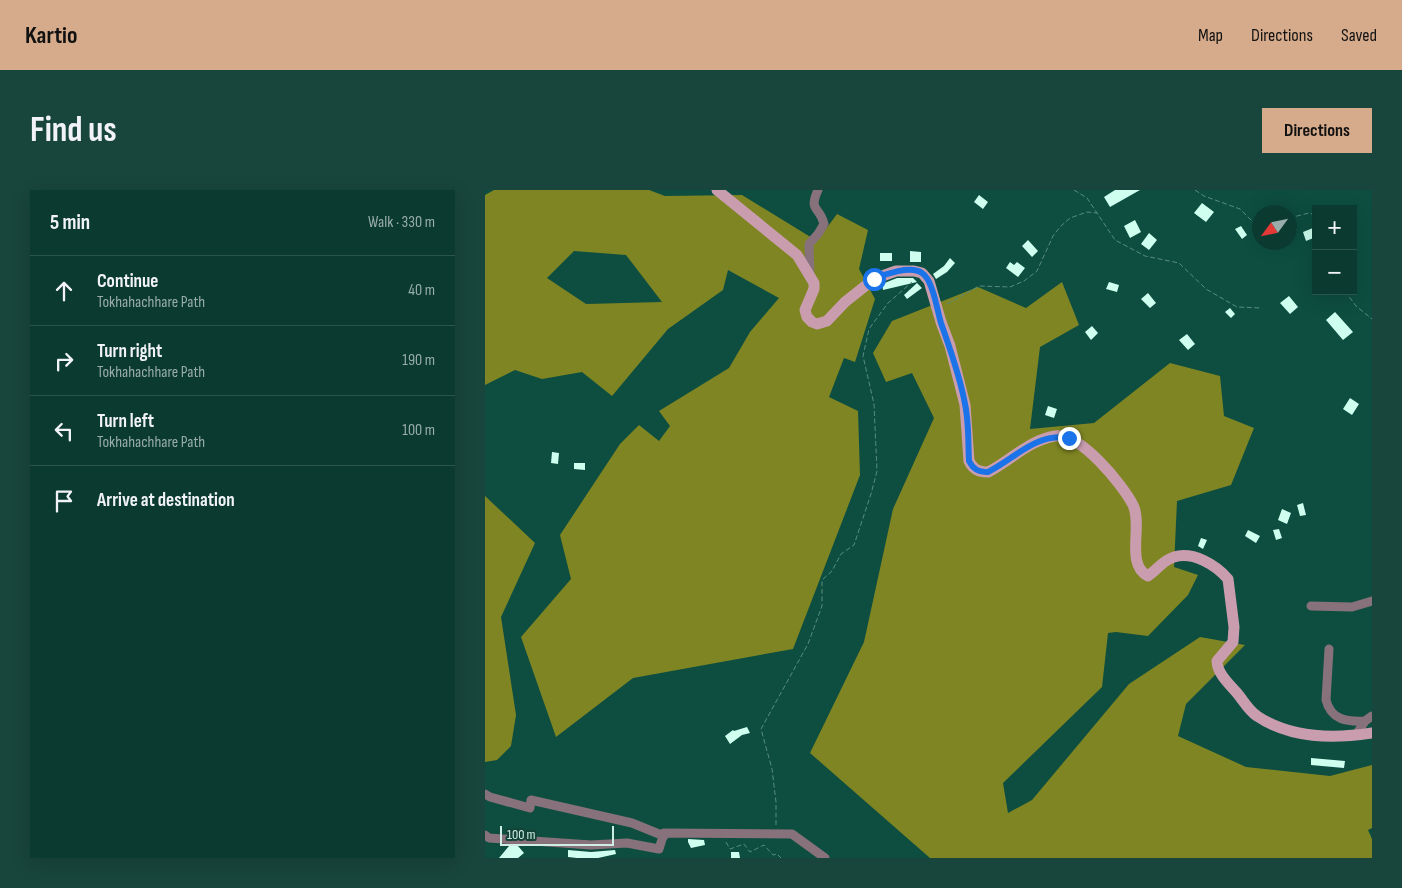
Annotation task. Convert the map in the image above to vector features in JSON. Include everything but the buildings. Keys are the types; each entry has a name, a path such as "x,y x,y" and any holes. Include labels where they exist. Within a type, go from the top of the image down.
{"main road":[{"path":"717,190 797,255 814,283 814,289 805,310 807,317 812,322 817,324 827,322 845,302 874,279 896,271 922,273 929,281 950,346 965,405 969,461 972,467 980,472 988,472 1035,442 1056,436 1069,438 1086,447 1111,474 1133,505 1137,524 1135,550 1138,566 1143,573 1148,576 1174,556 1187,556 1209,563 1228,579 1234,627 1233,642 1217,661 1217,666 1255,715 1276,727 1302,735 1356,735 1372,733"}],"street":[{"path":"810,276 809,244 824,224 823,218 814,206 813,201 819,190"},
{"path":"1311,606 1352,607 1372,601"},
{"path":"1329,649 1326,700 1328,707 1334,716 1347,722 1368,719"},
{"path":"1356,735 1368,719"},
{"path":"485,794 530,808 531,800 632,823 663,836"},
{"path":"485,835 489,838 591,845 627,843 659,849 664,833 792,834 825,858"}],"path":[{"path":"1074,190 1087,198 1115,240 1145,256 1179,263 1206,288 1237,307 1261,308"},
{"path":"1195,190 1204,196 1240,209 1252,221"},
{"path":"937,310 979,286 1010,287 1023,281 1037,270 1053,236 1060,227 1070,218 1087,212 1098,213"},
{"path":"1297,216 1312,214"},
{"path":"776,834 776,802 772,769 761,730 809,644 822,606 822,580 832,571 841,554 854,546 871,494 877,471 874,404 863,356 869,329 888,303 922,273"},
{"path":"1348,295 1356,306 1372,319"},
{"path":"720,834 730,849 744,844 750,852 764,845 773,855 777,854 781,858"}],"shaded area":[{"path":"494,190 649,190 665,196 742,195 817,241 837,214 868,230 859,269 875,299 855,362 844,358 829,397 858,411 860,475 793,649 633,678 556,737 521,637 571,579 560,535 620,444 639,425 659,441 670,426 659,411 729,368 750,332 779,298 728,270 723,290 668,329 612,396 582,372 542,379 515,370 485,385 485,195","holes":["574,251 626,255 662,302 586,304 547,278"]},
{"path":"1062,282 1079,325 1040,347 1030,429 1094,423 1170,363 1220,376 1224,416 1254,428 1231,485 1177,501 1174,567 1198,575 1188,595 1148,636 1116,632 1108,633 1102,687 1003,783 1008,813 1032,800 1129,684 1200,637 1245,645 1186,704 1178,736 1246,767 1330,776 1372,765 1372,828 1368,830 1372,839 1372,858 930,858 810,753 864,642 893,509 934,418 912,373 886,382 873,353 892,321 978,287 1026,308"},
{"path":"485,496 535,543 501,617 516,715 511,746 497,760 485,762"}],"route":[{"path":"874,279 896,271 914,271 922,273 929,281 950,346 965,405 969,461 972,467 980,472 988,472 1035,442 1056,436 1069,438"}]}
